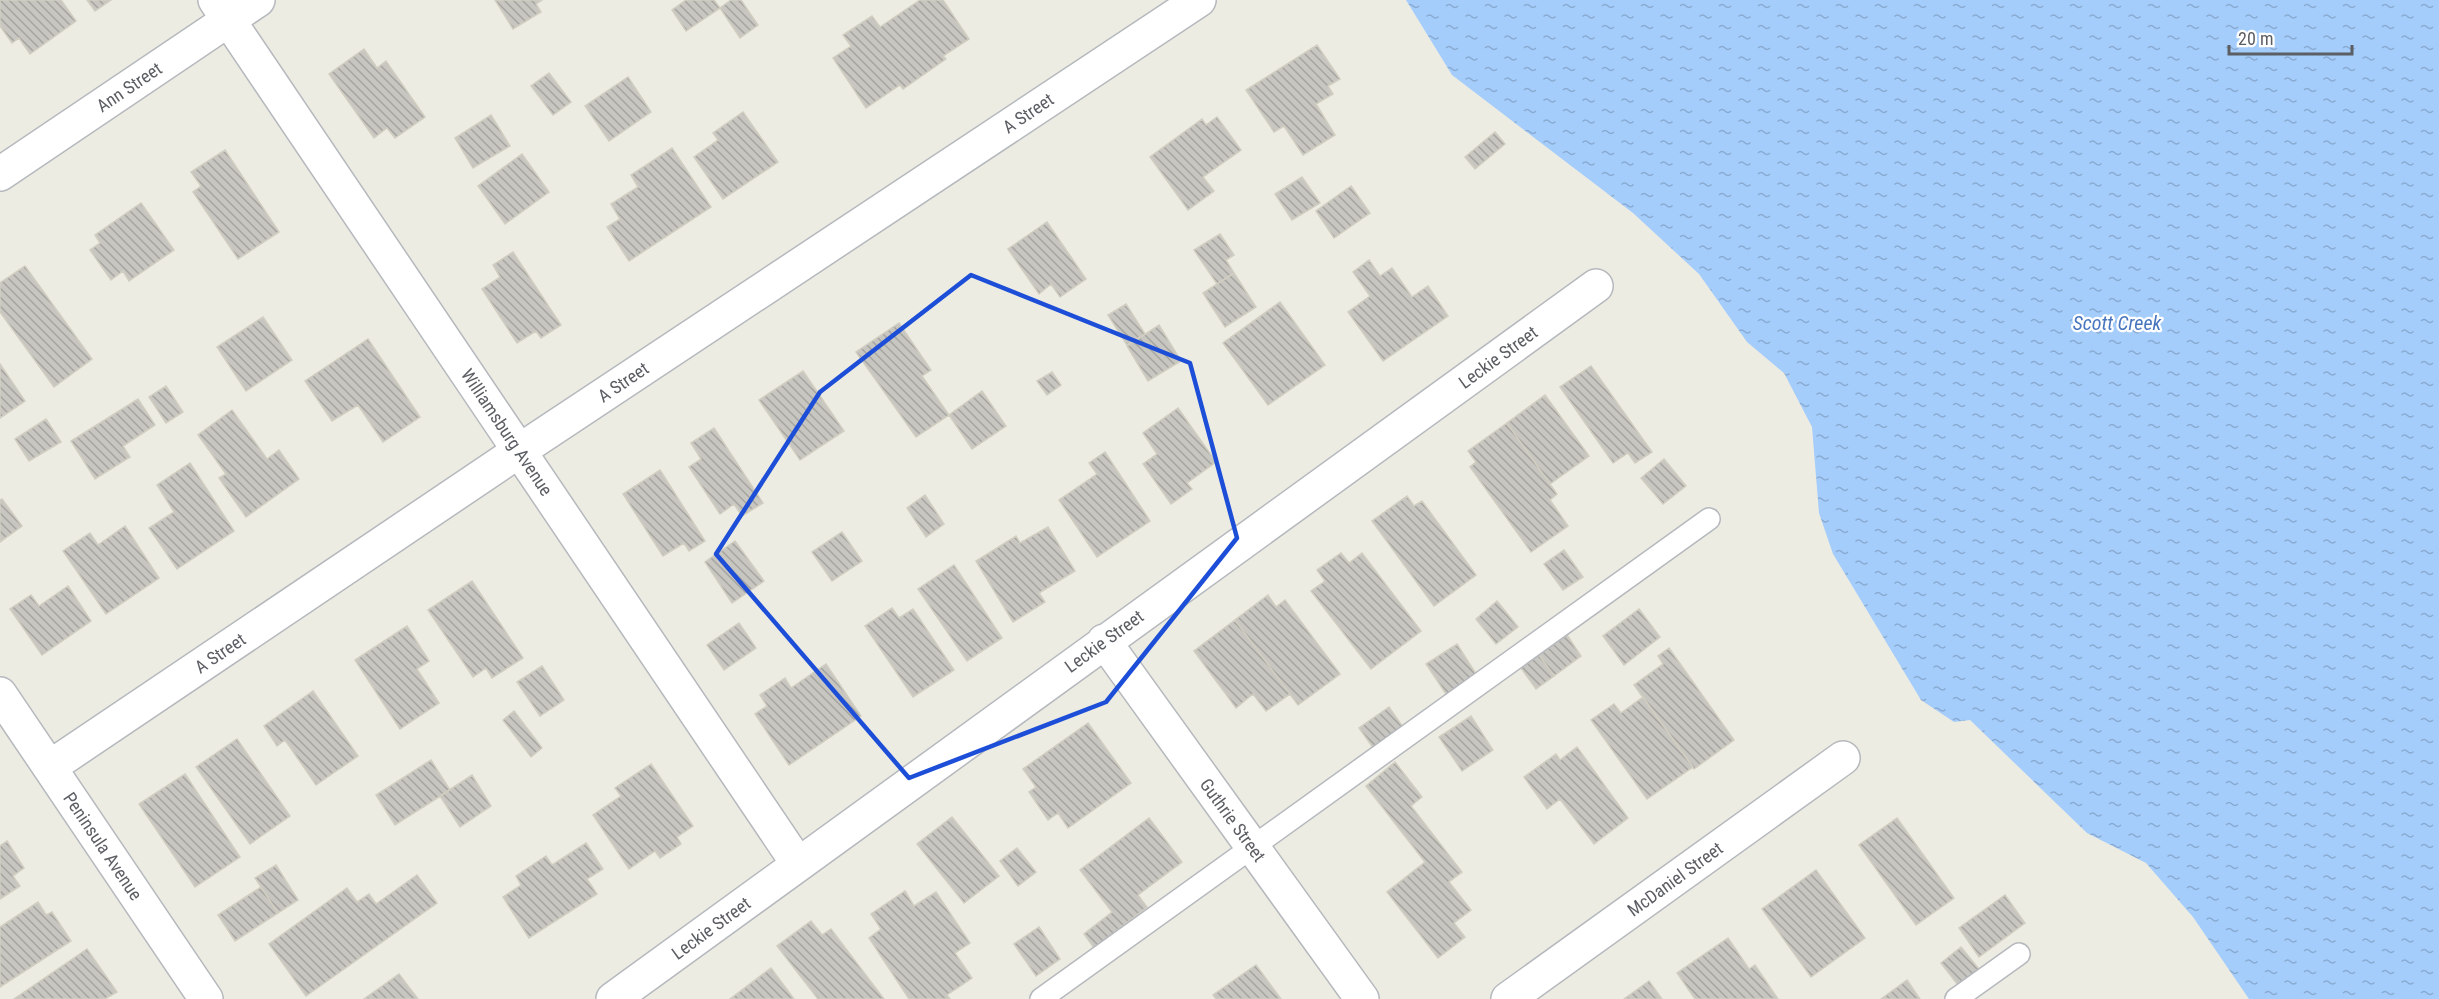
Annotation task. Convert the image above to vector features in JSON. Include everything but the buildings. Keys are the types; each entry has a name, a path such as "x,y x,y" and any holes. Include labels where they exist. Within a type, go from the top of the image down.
{"street":[{"name":"Ann Street","path":"0,174 222,10 258,0"},
{"name":"A Street","path":"50,767 519,451 1199,0"},
{"name":"Williamsburg Avenue","path":"222,10 798,864"},
{"name":"Leckie Street","path":"613,999 1596,286"},
{"name":"Guthrie Street","path":"1104,641 1362,999"},
{"name":"Peninsula Avenue","path":"0,693 206,999"},
{"name":"McDaniel Street","path":"1508,999 1843,758"}],"lane":[{"path":"1041,999 1709,519"},
{"path":"1956,999 2019,954"}],"highlighted area":[{"path":"971,275 1190,363 1237,538 1106,702 909,778 716,554 820,392"}],"water":[{"name":"Scott Creek","path":"1406,0 2439,0 2439,999 2249,999 2193,917 2146,863 2087,833 1970,720 1954,722 1921,700 1833,554 1819,513 1812,427 1784,373 1747,342 1699,274 1633,213 1452,75"}]}
